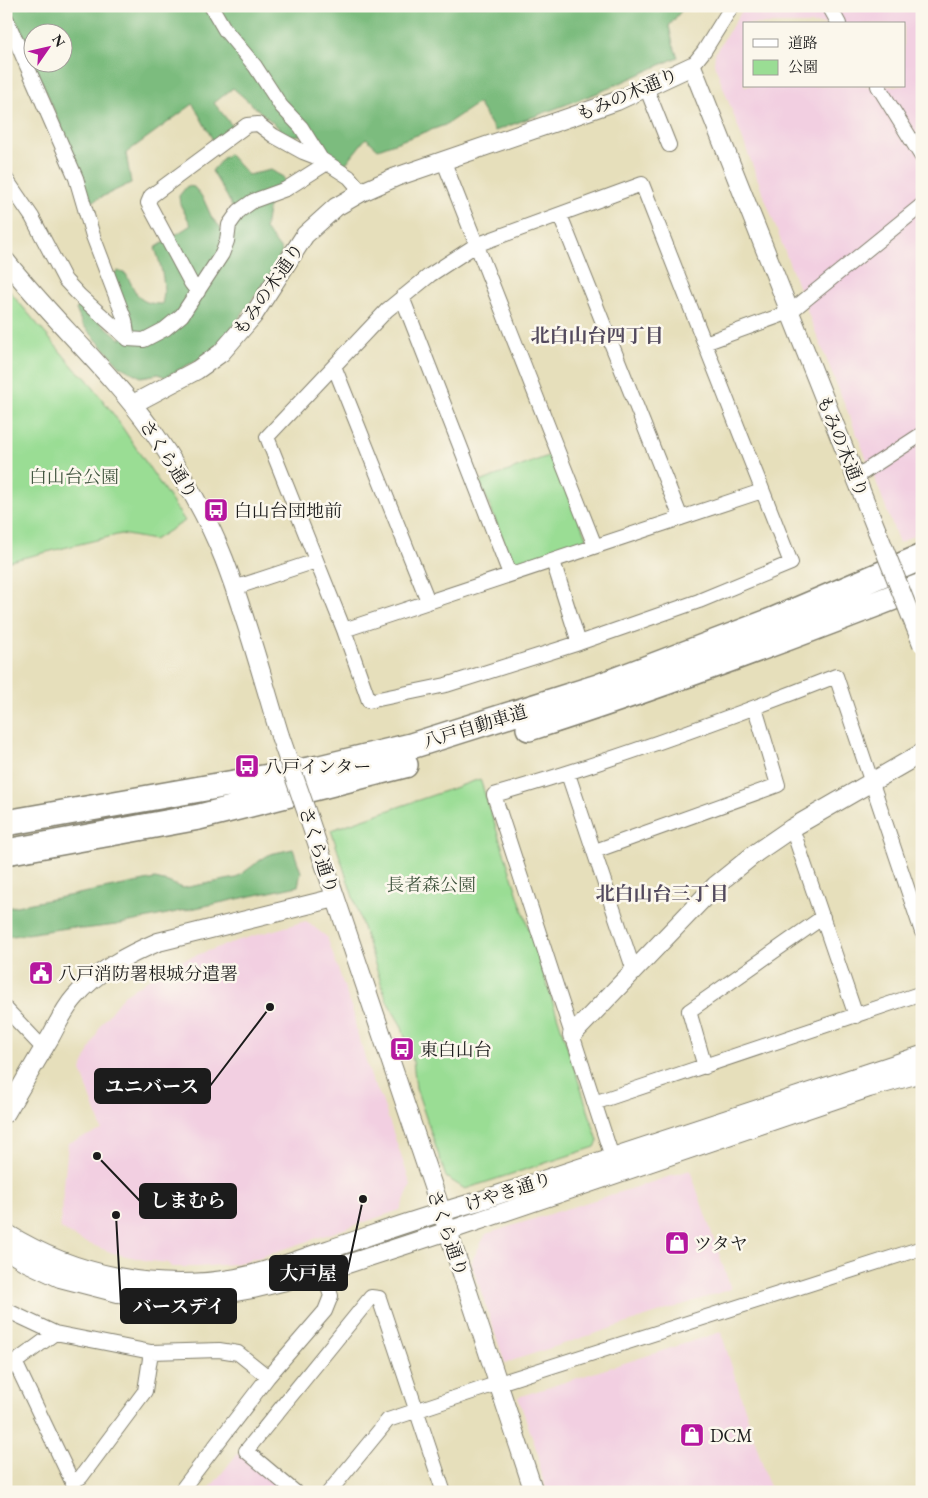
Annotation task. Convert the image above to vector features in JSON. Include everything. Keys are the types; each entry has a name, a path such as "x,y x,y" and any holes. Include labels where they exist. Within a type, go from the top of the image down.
{"highway":[{"name":"八戸自動車道","path":"6,823 320,768 411,746 598,687 774,620 922,556"},
{"name":"八戸自動車道","path":"6,852 199,817 416,762 604,704 764,647 922,586"}],"street":[{"path":"211,6 225,30 255,66 282,106 301,127 324,161"},
{"path":"692,66 704,51 732,6"},
{"path":"828,6 838,22"},
{"path":"6,18 76,178 93,236 125,320 128,338"},
{"name":"もみの木通り","path":"133,404 197,370 220,354 252,316 305,235 336,207 362,192 396,178 617,101 692,66 922,644"},
{"path":"646,87 669,144"},
{"path":"879,88 922,157"},
{"path":"198,292 148,204 151,196 247,125 258,124 274,136 324,161 349,177 362,192"},
{"path":"6,179 32,217 65,280 80,296 128,338 144,340 165,329 182,315 222,254 227,241 228,225 239,210 253,201 286,189 324,161"},
{"path":"444,162 594,546"},
{"path":"642,184 791,563 699,600 579,643 446,685 369,702 344,630 267,437 387,310 430,275 476,245 560,215 642,184"},
{"path":"705,343 790,312 922,205"},
{"path":"560,215 681,518"},
{"name":"さくら通り","path":"6,261 36,298 133,404 181,475 206,520 223,558 280,736 448,1231 534,1492"},
{"path":"402,297 510,574"},
{"path":"334,366 428,602"},
{"path":"856,476 922,434"},
{"path":"344,630 762,492"},
{"path":"234,588 316,561"},
{"path":"553,561 579,643"},
{"path":"612,1157 494,795 568,774 755,708 836,676 922,932"},
{"path":"594,851 778,785 755,708"},
{"path":"572,1035 716,886 757,852 792,828 872,780 922,753"},
{"path":"568,774 634,971"},
{"path":"792,828 856,1016"},
{"path":"6,1113 75,997 97,976 135,952 158,942 335,898"},
{"path":"704,1067 688,1012 823,917"},
{"path":"594,1102 922,993"},
{"path":"6,1009 43,1048"},
{"name":"けやき通り","path":"6,1233 69,1265 103,1275 138,1281 167,1283 203,1282 236,1278 267,1270 922,1055"},
{"name":"けやき通り","path":"6,1250 60,1278 118,1293 161,1297 219,1295 253,1289 323,1272 869,1088 922,1073"},
{"path":"329,1492 388,1420 922,1248"},
{"path":"180,1492 268,1377 325,1311 331,1296 323,1272"},
{"path":"295,1492 246,1451 371,1297 379,1298 443,1490 442,1492"},
{"path":"6,1310 55,1332 151,1352 219,1350 238,1353 268,1377"},
{"path":"55,1332 10,1365 74,1486 145,1391 151,1352"}],"shaded area":[{"path":"745,6 922,6 922,531 899,543 811,321 714,63 715,53"},
{"path":"306,921 327,937 354,1015 356,1029 373,1083 381,1097 411,1185 400,1210 261,1257 234,1264 198,1267 171,1267 169,1263 149,1261 113,1253 82,1241 60,1228 68,1143 102,1130 81,1070 101,1024 124,995 180,961 236,941"},
{"path":"690,1170 731,1289 505,1363 471,1262 486,1234"},
{"path":"721,1332 771,1492 547,1492 539,1468 539,1457 518,1397"},
{"path":"237,1454 243,1455 287,1492 207,1492"}],"green space":[{"path":"8,6 685,6 669,26 678,57 600,92 495,131 478,103 445,125 378,149 366,138 343,167 327,150 317,134 288,136 233,88 214,103 234,128 214,142 193,104 126,153 131,183 89,203 67,141 38,72 72,72 72,22 22,22 22,37"},
{"path":"229,154 248,175 271,170 283,177 286,184 269,202 265,229 282,251 275,268 216,347 203,357 165,377 159,374 141,377 121,367 82,324 76,309 80,306 122,340 112,275 118,271 126,274 143,300 154,304 162,304 164,283 155,248 191,225 180,204 179,196 187,186 194,187 203,198 212,218 223,230 233,209 212,171"},
{"name":"白山台公園","path":"6,287 76,370 86,378 114,415 185,521 154,540 121,534 6,562"},
{"path":"553,454 587,540 585,546 517,567 513,564 480,482"},
{"name":"長者森公園","path":"480,779 598,1141 595,1147 465,1189 446,1177 416,1088 413,1061 401,1025 387,1001 331,830"},
{"path":"293,849 301,872 298,886 116,925 83,929 73,927 6,937 6,908 155,879 183,888 236,878 270,854"}],"place":[{"name":"白山台団地前","path":"216,510"},
{"name":"八戸インター","path":"247,766"},
{"name":"八戸消防署根城分遣署","path":"41,973"},
{"name":"ユニバース","path":"270,1007"},
{"name":"東白山台","path":"402,1049"},
{"name":"しまむら","path":"97,1156"},
{"name":"大戸屋","path":"363,1199"},
{"name":"バースデイ","path":"116,1215"},
{"name":"ツタヤ","path":"677,1243"},
{"name":"DCM","path":"692,1435"}],"district":[{"name":"北白山台四丁目","path":"597,335"},
{"name":"北白山台三丁目","path":"662,893"}]}
